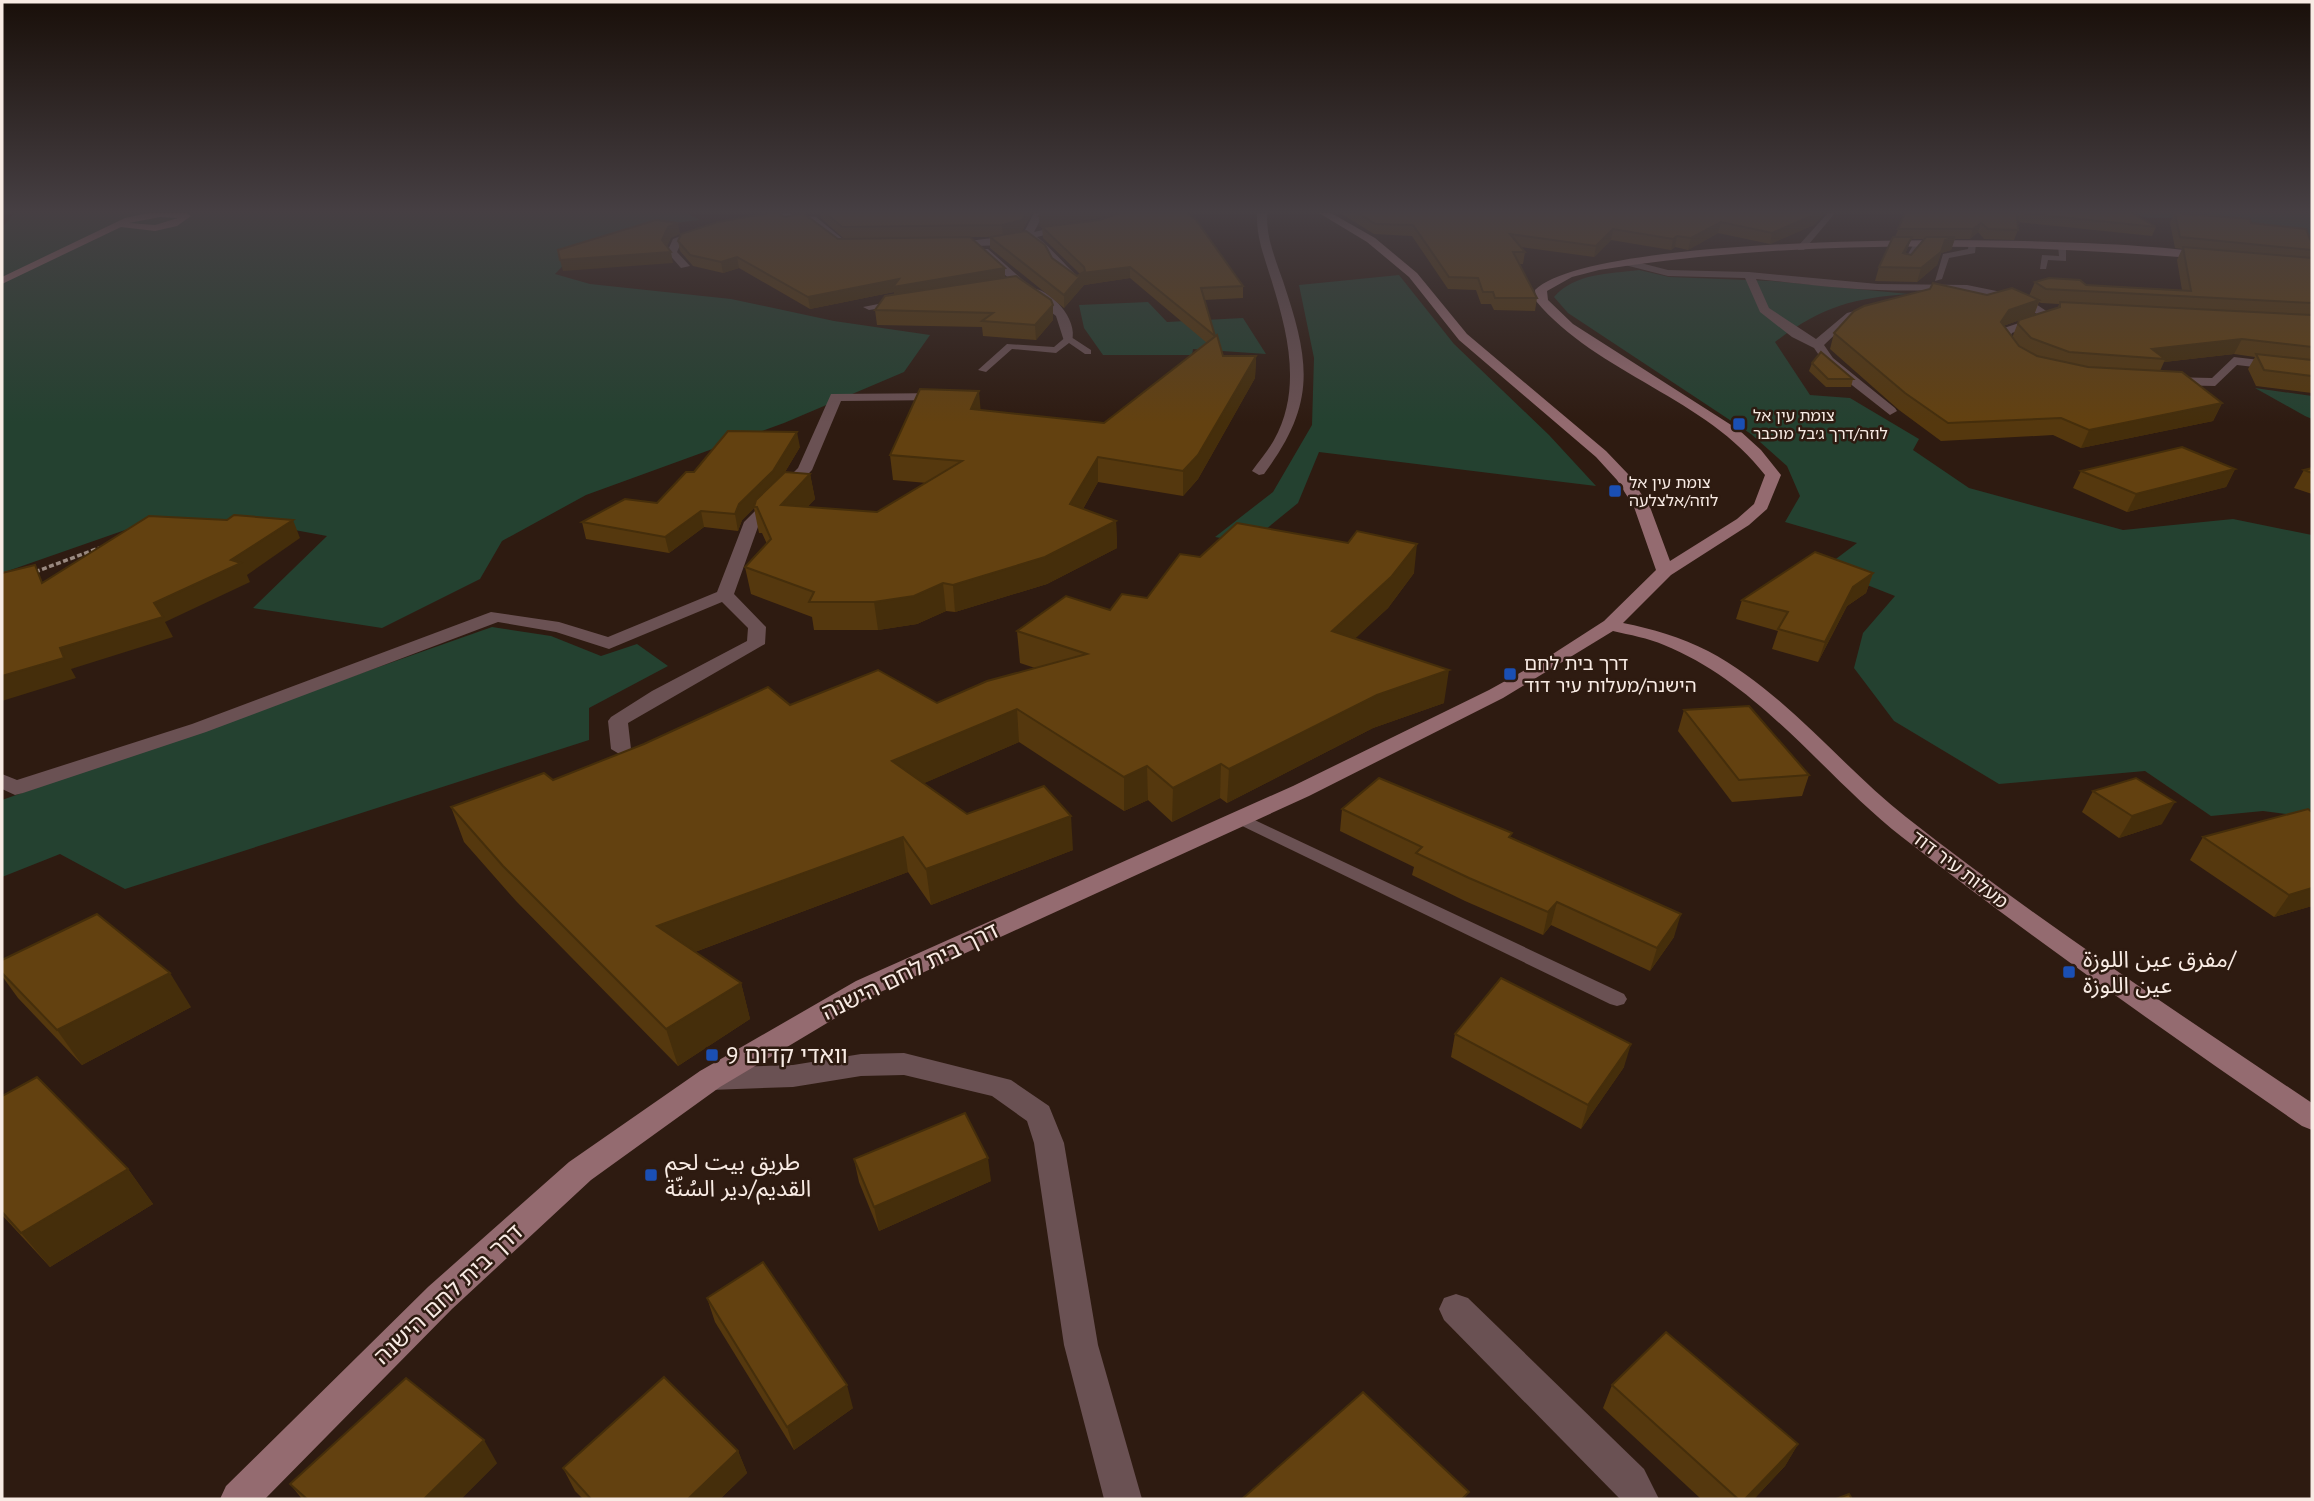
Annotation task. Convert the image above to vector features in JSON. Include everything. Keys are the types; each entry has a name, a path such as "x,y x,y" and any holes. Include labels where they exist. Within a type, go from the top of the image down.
{"street":[{"path":"993,288 1020,283"},
{"path":"1020,283 1059,311 1067,321 1068,338"},
{"path":"1259,471 1277,452 1295,411 1300,380 1296,348 1277,283"},
{"path":"1419,283 1463,337 1601,454 1623,477 1642,507 1665,571"},
{"name":"דרך בית לחם הישנה","path":"239,1499 440,1298 580,1171 710,1079 865,988 1242,819 1496,694 1610,625 1665,571 1743,523 1761,506 1773,475 1756,453 1734,433 1569,327 1542,300 1541,290 1554,283"},
{"path":"1752,283 1764,310 1796,334 1818,345 1829,361 1890,411"},
{"path":"1842,283 1910,289 1967,288 2003,293 2022,299 2049,317 2008,331 2003,339 2020,358 2030,362"},
{"path":"869,307 924,299"},
{"path":"1818,345 1829,330 1848,317 1871,307 1902,301 2022,299"},
{"path":"2037,309 2064,311"},
{"path":"2152,380 2215,382 2234,361 2312,370"},
{"path":"2,780 15,788 186,732 497,617 559,627 609,643 725,595 752,522 805,470 836,397 960,396"},
{"path":"621,748 618,722 659,695 756,644 757,627 725,595"},
{"name":"מעלות עיר דוד","path":"1610,625 1671,641 1709,660 1770,706 1917,836 2085,964 2312,1118"},
{"path":"710,1079 793,1076 861,1065 904,1064 1001,1088 1038,1114 1049,1143 1081,1345 1123,1499"},
{"path":"1456,1309 1631,1482 1640,1499"}],"lane":[{"path":"983,370 1010,346 1056,350 1068,338 1088,352"},
{"path":"1242,819 1617,999"}],"path":[{"path":"27,575 104,546"}],"green space":[{"path":"2,283 587,283 731,299 834,321 930,335 904,372 784,423 586,495 502,541 480,579 382,628 253,608 327,536 273,526 128,529 2,573"},
{"path":"1405,283 1454,344 1549,435 1596,486 1319,452 1298,503 1249,543 1215,537 1273,492 1312,425 1314,358 1299,285"},
{"path":"1572,283 1794,283 1909,294 1870,298 1838,306 1807,320 1775,342 1810,395 1850,398 1919,439 1913,450 1969,488 2123,530 2233,519 2312,535 2312,825 2295,815 2263,811 2211,816 2145,771 1999,784 1894,721 1854,668 1863,633 1895,596 1824,568 1857,543 1785,522 1800,496 1787,466 1751,434 1568,313 1554,297"},
{"path":"1148,302 1167,322 1243,318 1266,354 1193,349 1192,355 1103,355 1084,328 1079,305"},
{"path":"2255,388 2312,396 2312,419 2305,416"},
{"path":"492,627 551,636 601,656 637,644 668,666 589,708 589,740 125,889 60,854 2,877 2,800"}],"building":[{"path":"783,283 879,283 808,297"},
{"path":"896,283 916,283 893,287"},
{"path":"970,283 1026,283 1051,300 1053,305 1035,325 982,321 993,313 875,310 885,296"},
{"path":"1049,283 1074,283 1064,295"},
{"path":"1150,283 1241,283 1243,286 1201,288 1215,336"},
{"path":"1480,283 1529,283 1537,298 1495,298 1493,292 1483,292"},
{"path":"1933,283 1987,295 2012,288 2039,300 2009,310 2001,322 2019,346 2037,356 2088,367 2182,372 2222,403 2089,430 2061,418 1948,423 1905,393 1834,333 1854,311 1864,306 1930,289"},
{"path":"2037,283 2084,283 2191,291 2190,283 2312,283 2312,303 2046,289"},
{"path":"2060,302 2312,315 2312,347 2242,339 2152,349 2165,359 2069,352 2031,338 2018,324 2019,320 2060,307"},
{"path":"1217,335 1223,356 1256,356 1198,455 1183,471 1098,457 1070,504 1116,521 1045,557 953,585 943,583 914,596 874,602 809,602 814,592 745,567 771,539 757,507 754,507 756,500 785,472 810,474 781,505 877,512 962,461 890,455 920,389 979,391 971,409 1104,423"},
{"path":"1821,352 1853,379 1828,379 1812,363"},
{"path":"2256,354 2312,360 2312,376 2264,370"},
{"path":"728,431 797,432 773,471 739,504 735,514 701,511 665,537 582,522 625,499 657,503 686,472 694,472"},
{"path":"2182,447 2235,469 2136,494 2081,471"},
{"path":"234,515 293,520 231,560 241,563 154,603 163,617 60,648 64,658 2,676 2,573 35,565 42,583 149,516 227,520"},
{"path":"1237,523 1348,543 1357,531 1417,544 1391,577 1332,631 1449,670 1377,695 1229,769 1221,764 1173,788 1147,766 1124,777 1017,709 892,761 967,814 1044,786 1071,816 926,869 903,837 657,926 741,983 666,1029 503,866 451,807 544,773 553,780 644,744 768,687 790,705 878,670 937,703 987,681 1087,654 1017,631 1066,596 1110,610 1122,594 1147,598 1180,554 1200,557"},
{"path":"1815,552 1873,573 1853,587 1825,642 1778,629 1788,612 1742,600"},
{"path":"1749,706 1809,775 1739,780 1684,710"},
{"path":"1379,778 1512,833 1509,837 1681,914 1657,948 1557,902 1548,912 1469,878 1416,853 1422,847 1342,809"},
{"path":"2136,778 2175,802 2132,816 2093,791"},
{"path":"2308,809 2312,812 2312,888 2289,895 2203,837"},
{"path":"97,914 170,973 57,1030 2,973 2,960"},
{"path":"1501,978 1631,1044 1588,1105 1455,1034"},
{"path":"37,1077 128,1169 21,1233 2,1212 2,1096"},
{"path":"965,1113 988,1158 874,1207 854,1159"},
{"path":"763,1262 847,1385 787,1427 707,1298"},
{"path":"1666,1332 1798,1444 1745,1499 1738,1499 1612,1385"},
{"path":"664,1377 738,1451 688,1499 591,1499 563,1468"},
{"path":"406,1378 484,1440 424,1499 307,1499 290,1484"},
{"path":"1363,1392 1469,1492 1462,1499 1242,1499"},
{"path":"1849,1494 1852,1499 1836,1499"}],"place":[{"name":"צומת עין אל לוזה/דרך ג׳בל מוכבר","path":"1739,424"},
{"name":"צומת עין אל לוזה/אלצלעה","path":"1615,491"},
{"name":"דרך בית לחם הישנה/מעלות עיר דוד","path":"1510,674"},
{"name":"مفرق عين اللوزة/ عين اللوزة","path":"2069,972"},
{"name":"וואדי קדום 9","path":"712,1055"},
{"name":"طريق بيت لحم القديم/دير السُنّة","path":"651,1175"}]}
